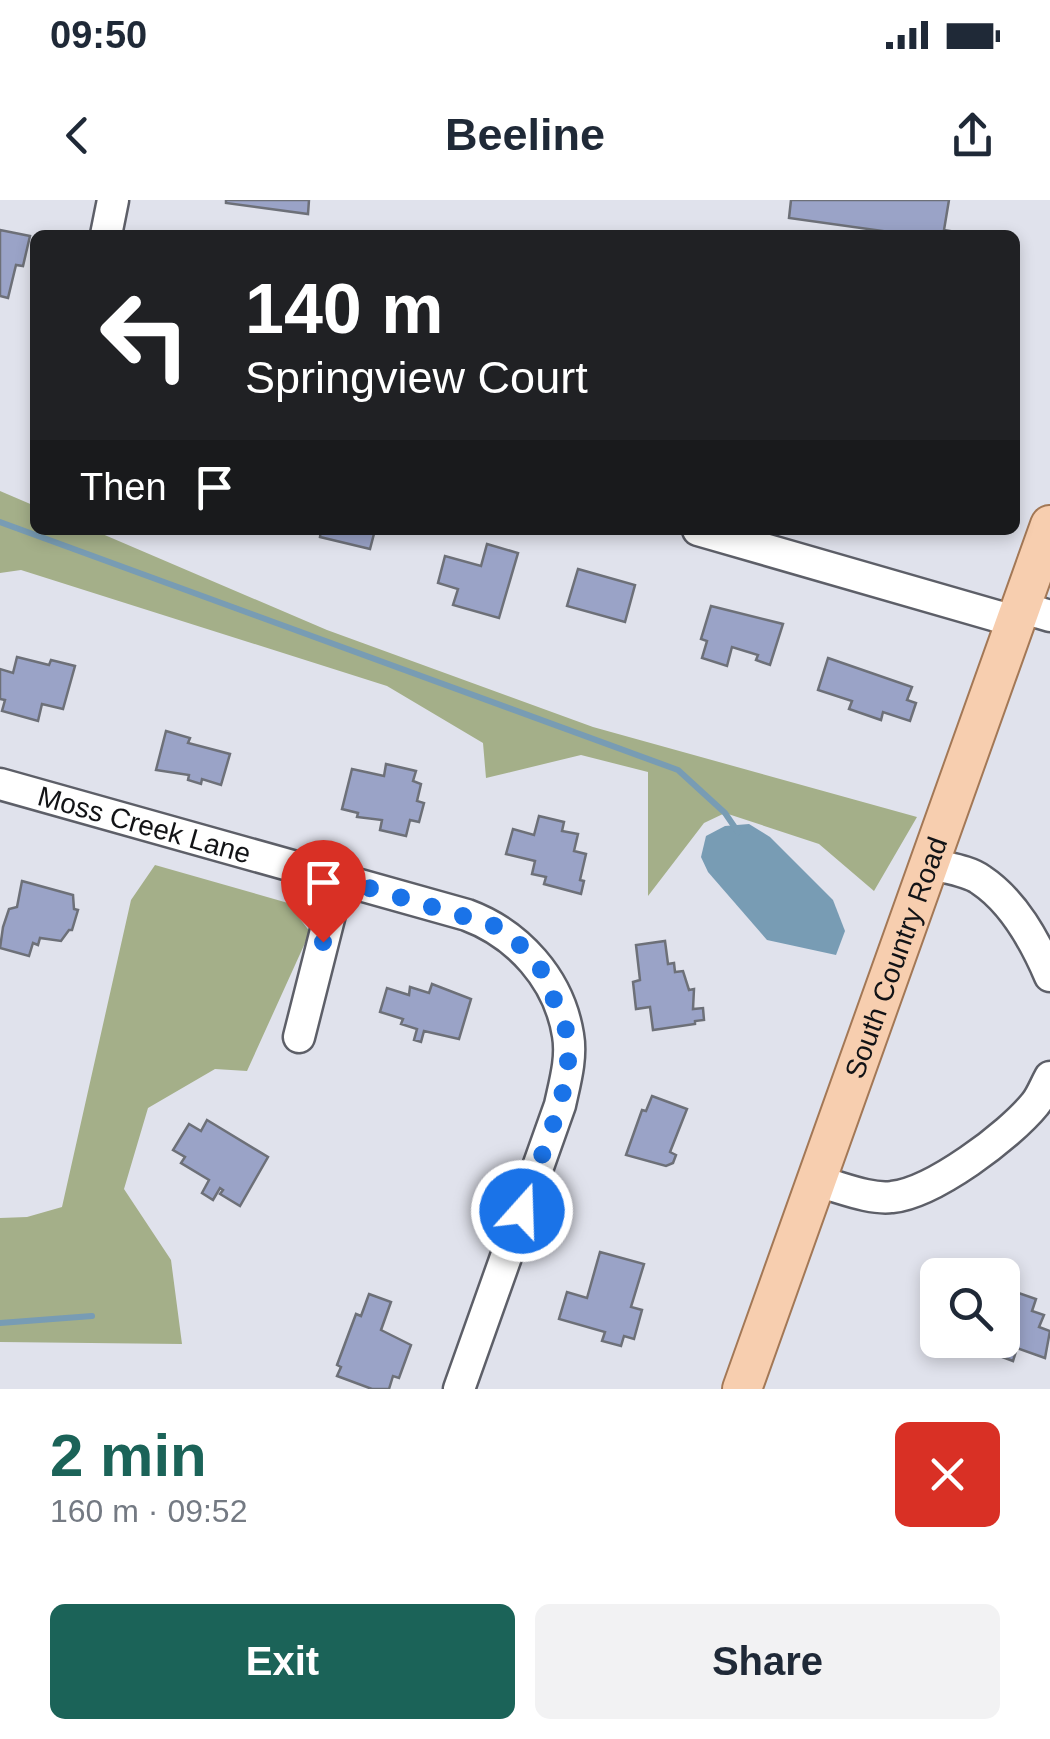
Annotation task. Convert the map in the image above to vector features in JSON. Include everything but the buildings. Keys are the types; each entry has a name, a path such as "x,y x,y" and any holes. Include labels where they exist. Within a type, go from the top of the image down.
{"main road":[{"name":"South Country Road","path":"742,1389 928,863 1028,615 1050,525"}],"street":[{"path":"107,230 113,200"},
{"path":"717,535 1028,615"},
{"name":"Moss Creek Lane","path":"0,784 493,925 520,945 543,972 568,1035 568,1068 560,1105 459,1389"},
{"path":"928,863 979,878 1008,905 1036,943 1050,976"},
{"path":"299,1037 339,879"},
{"path":"816,1181 892,1197 924,1186 958,1169 1001,1138 1036,1103 1050,1077"}],"green space":[{"path":"0,491 30,504 30,535 105,535 327,630 593,727 917,817 874,891 819,844 725,813 704,823 648,896 648,772 581,755 486,778 483,743 387,686 21,570 0,573"},
{"path":"155,865 288,903 310,932 247,1071 215,1069 148,1108 124,1189 171,1260 182,1344 0,1342 0,1218 27,1217 62,1207 131,900"}],"water":[{"path":"749,824 770,837 833,900 845,931 836,955 767,940 708,872 701,857 706,836 725,826"}],"waterway":[{"path":"0,522 30,533"},
{"path":"36,535 678,770 725,813 738,832"},
{"path":"0,1323 92,1316"}],"route":[{"path":"323,942 339,879 493,925 520,945 543,972 568,1035 568,1068 560,1105 522,1211"}]}
